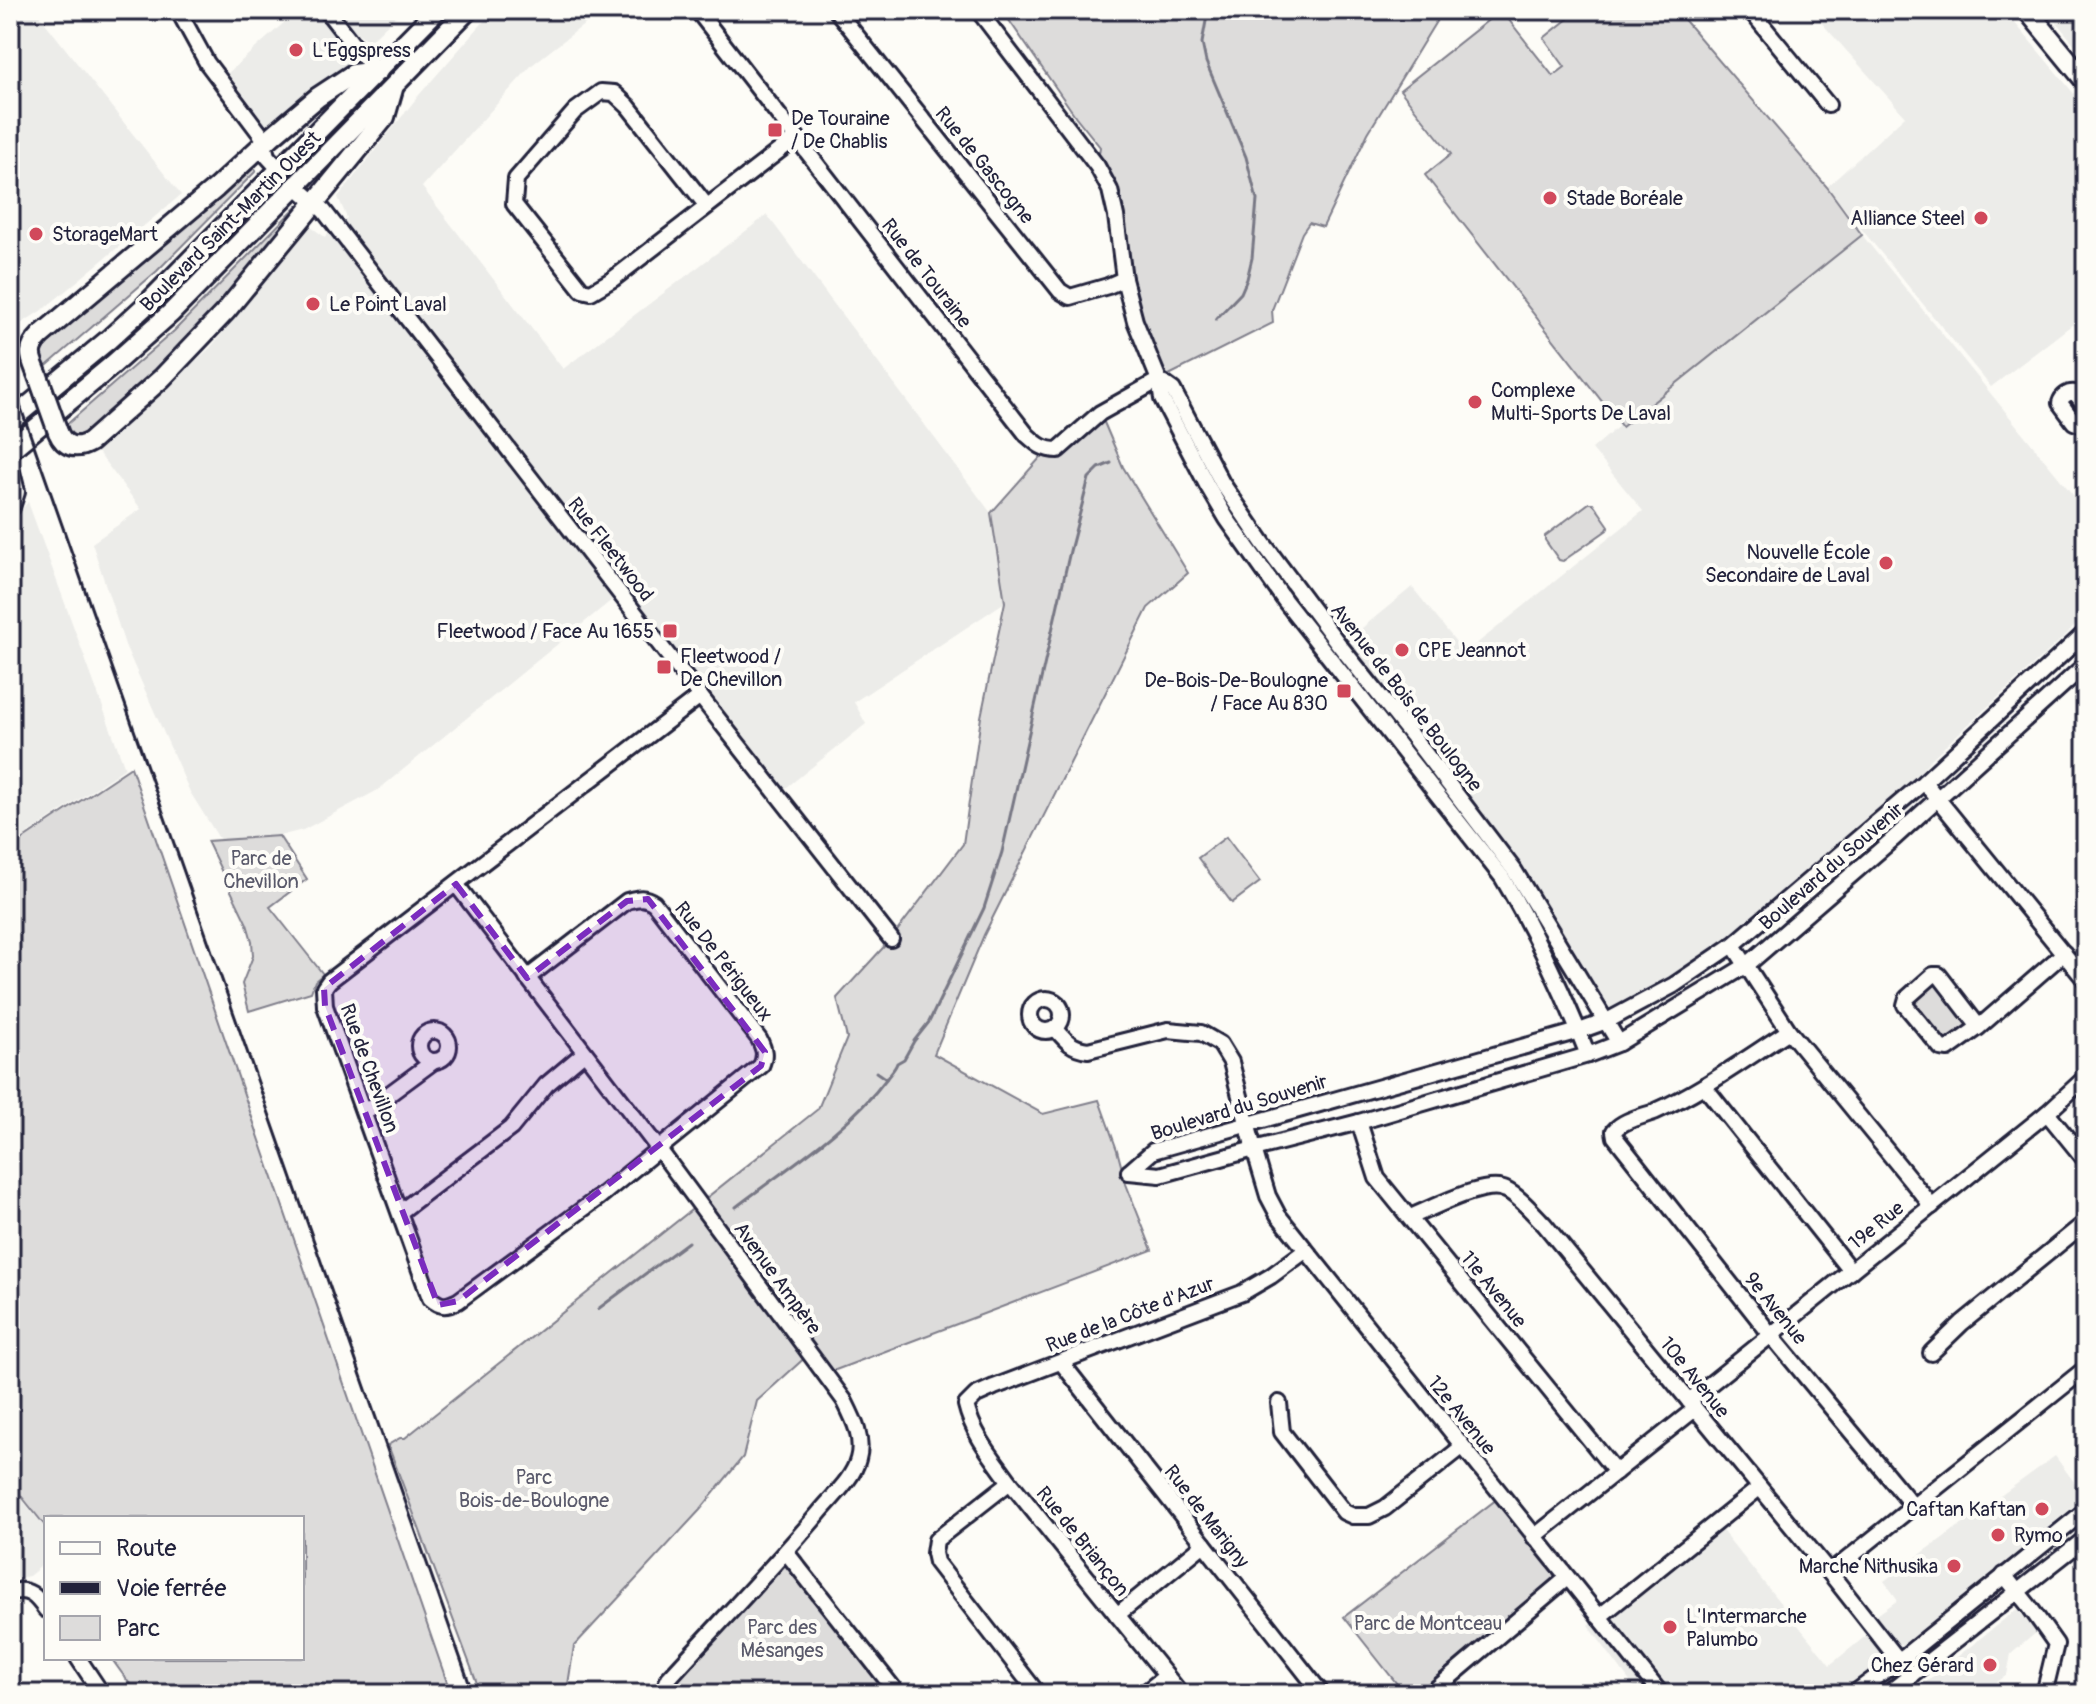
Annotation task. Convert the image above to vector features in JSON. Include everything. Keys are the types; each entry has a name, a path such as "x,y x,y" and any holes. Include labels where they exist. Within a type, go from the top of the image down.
{"main road":[{"name":"Boulevard Saint-Martin Ouest","path":"10,421 133,318 437,10"},
{"name":"Boulevard Saint-Martin Ouest","path":"10,450 171,313 468,10"},
{"path":"2027,10 2086,82"},
{"path":"378,71 353,74 334,85 33,344 30,354 58,432 66,444 76,447 90,442 144,395 207,332 385,117 394,86"},
{"path":"10,472 15,492 10,507"}],"street":[{"path":"178,10 207,63 262,136 267,156 280,170"},
{"path":"326,10 360,54 378,71"},
{"name":"Rue de Touraine","path":"697,10 1037,445 1047,450 1058,450 1100,413 1159,380"},
{"name":"Rue de Gascogne","path":"836,10 1060,291 1070,297 1124,279"},
{"name":"Avenue de Bois de Boulogne","path":"978,10 1097,166 1110,190 1124,279 1135,321 1159,380 1162,399 1227,519 1285,601 1502,877 1546,957 1588,1055"},
{"path":"1750,10 1828,105"},
{"path":"706,205 628,106 614,93 601,92 575,111 516,179 514,204 582,290 591,292 613,279 797,137"},
{"name":"Rue Fleetwood","path":"296,186 324,211 891,939"},
{"name":"Avenue de Bois de Boulogne","path":"1159,380 1173,390 1222,483 1263,543 1514,870 1619,1043"},
{"path":"2086,406 2075,393 2068,393 2061,399 2061,406 2074,422 2086,426"},
{"name":"Boulevard du Souvenir","path":"2086,632 1924,782 1733,945 1674,985 1607,1021 1579,1031 1153,1151 1129,1172 1160,1175 1359,1122 1588,1055 1619,1043 1747,965 1938,800 2086,664"},
{"name":"Rue de Chevillon","path":"658,1148 598,1198 458,1301 447,1306 438,1305 430,1298 325,1006 324,988 329,981 700,696"},
{"path":"1924,782 2086,981"},
{"name":"Avenue Ampère","path":"456,884 658,1148 844,1400 855,1422 860,1444 858,1460 851,1475 786,1552 669,1678 665,1694"},
{"name":"Rue De Périgueux","path":"527,978 627,901 640,897 648,899 759,1039 765,1052 761,1066 658,1148"},
{"path":"1733,945 1789,1031 1932,1206"},
{"path":"1979,1027 1939,975 1933,975 1907,998 1905,1005 1941,1048 1948,1049 1979,1027 2064,953"},
{"name":"12e Avenue","path":"1055,1028 1069,1045 1088,1050 1168,1030 1201,1033 1220,1044 1231,1062 1268,1196 1278,1215 1661,1694"},
{"path":"1789,1031 1704,1086 1851,1271"},
{"path":"400,1212 511,1128 546,1085 584,1053"},
{"path":"365,1112 434,1061"},
{"name":"19e Rue","path":"1534,1537 1616,1472 1771,1335 2047,1113 2086,1077"},
{"name":"9e Avenue","path":"1704,1086 1654,1112 1619,1125 1614,1131 1615,1137 1771,1335 1913,1506"},
{"path":"2047,1113 2086,1161"},
{"name":"11e Avenue","path":"1359,1122 1377,1178 1616,1472"},
{"name":"10e Avenue","path":"1410,1217 1478,1189 1497,1187 1507,1190 1544,1224 1911,1676"},
{"path":"1931,1353 1962,1323 2086,1222"},
{"name":"Rue de la Côte d'Azur","path":"966,1405 976,1395 1242,1293 1305,1251"},
{"name":"Rue de Marigny","path":"1061,1362 1322,1694"},
{"path":"1830,1573 2086,1368"},
{"path":"1279,1403 1282,1432 1344,1512 1353,1516 1369,1516 1385,1508 1462,1447"},
{"name":"Rue de Briançon","path":"966,1405 984,1446 1010,1482 1181,1694"},
{"path":"1010,1482 936,1540 934,1553 936,1562 1038,1694"},
{"path":"1599,1617 1759,1488"},
{"path":"1853,1694 2086,1510"},
{"path":"1887,1694 2086,1538"},
{"path":"1117,1615 1204,1544"},
{"path":"786,1552 898,1694"},
{"path":"2004,1575 2056,1644 2044,1694"},
{"path":"1430,1694 1567,1578"},
{"path":"18,1592 35,1595 44,1607"},
{"path":"79,1660 100,1693"},
{"path":"1143,1694 1166,1676"}],"highlighted area":[{"path":"456,884 527,978 627,901 648,899 765,1052 761,1066 458,1301 438,1305 325,1006 324,988"}],"shaded area":[{"path":"10,10 35,10 181,195 45,308 10,331"},
{"path":"298,10 318,10 353,57 348,65 278,124 265,123 228,73"},
{"path":"338,10 402,10 369,42 355,31"},
{"path":"494,10 603,10 532,65 422,187 563,369 767,215 991,513 1005,602 854,702 866,724 777,795 618,595 378,790 303,830 279,836 220,840 190,792 125,645 92,543 141,509 97,451 210,348 311,227 325,237 347,218 338,197 419,95"},
{"path":"1810,10 2004,10 2086,108 2086,339 2073,324 1991,387 1827,187 1905,116"},
{"path":"2046,10 2086,10 2086,58"},
{"path":"1862,235 2086,511 2086,614 1931,759 1889,806 1891,810 1674,985 1612,1010 1494,842 1340,646 1412,587 1465,653 1643,511 1592,449 1655,395"},
{"path":"28,502 125,768 10,846 10,524"},
{"path":"2055,1456 2085,1497 1902,1645 1894,1641 1879,1653 1881,1662 1836,1694 1639,1694 1588,1625 1716,1523 1830,1665 1867,1635 1867,1622 1898,1600 1884,1581"},
{"path":"10,1485 44,1527 44,1564 29,1576 10,1580"},
{"path":"2017,1609 2037,1632 2011,1654 2007,1675 1981,1694 1911,1694"}],"green space":[{"path":"1002,10 1443,10 1368,133 1323,227 1309,223 1302,233 1272,310 1273,323 1159,380 1097,166 1100,147"},
{"path":"1501,10 1553,76 1565,67 1544,38 1579,10 1676,10 1827,187 1862,235 1622,427 1425,175 1451,154 1400,90"},
{"path":"251,165 256,171 157,271 42,370 38,352 45,343"},
{"path":"297,206 299,209 258,260 188,340 89,433 72,436 67,432 65,426 174,331"},
{"name":"Parc Bois-de-Boulogne","path":"1100,413 1123,467 1188,573 1148,608 984,935 934,1054 1043,1114 1099,1100 1126,1184 1152,1250 825,1374 808,1355 757,1401 743,1457 700,1510 574,1646 567,1691 563,1694 481,1694 388,1445 405,1438 818,1109 847,1038 837,998 891,939 963,844 981,717 1005,602 991,513 1047,450"},
{"path":"1593,503 1609,526 1607,530 1563,561 1559,560 1545,536"},
{"path":"131,767 451,1694 137,1694 112,1660 304,1660 304,1516 44,1516 44,1524 10,1482 10,848"},
{"name":"Parc de Chevillon","path":"279,836 307,879 270,907 323,974 315,981 311,992 249,1011 242,984 253,956 252,941 247,924 207,841"},
{"path":"1226,837 1260,882 1232,903 1198,858"},
{"path":"1933,983 1969,1022 1969,1028 1949,1042 1943,1041 1912,1005 1911,1000"},
{"name":"Parc de Montceau","path":"1501,1496 1567,1578 1430,1694 1405,1694 1344,1617"},
{"name":"Parc des Mésanges","path":"786,1552 898,1694 665,1694 669,1678"}],"waterway":[{"path":"1210,10 1202,43 1206,62 1246,157 1257,200 1247,279 1241,293 1216,319"},
{"path":"736,1207 854,1115 897,1063 904,1059 929,1022 984,908 1002,852 1089,478 1099,468 1111,463"},
{"path":"876,1072 886,1079"},
{"path":"598,1309 688,1242"}],"railway":[{"path":"10,377 473,1694"}],"place":[{"name":"L'Eggspress","path":"296,50"},
{"name":"De Touraine / De Chablis","path":"775,130"},
{"name":"Stade Boréale","path":"1550,198"},
{"name":"Alliance Steel","path":"1981,218"},
{"name":"StorageMart","path":"36,234"},
{"name":"Le Point Laval","path":"313,304"},
{"name":"Complexe Multi-Sports De Laval","path":"1475,402"},
{"name":"Nouvelle École Secondaire de Laval","path":"1886,563"},
{"name":"Fleetwood / Face Au 1655","path":"670,631"},
{"name":"CPE Jeannot","path":"1402,650"},
{"name":"Fleetwood / De Chevillon","path":"664,667"},
{"name":"De-Bois-De-Boulogne / Face Au 830","path":"1344,691"},
{"name":"Caftan Kaftan","path":"2042,1509"},
{"name":"Rymo","path":"1998,1535"},
{"name":"Marche Nithusika","path":"1954,1566"},
{"name":"L'Intermarche Palumbo","path":"1670,1627"},
{"name":"Chez Gérard","path":"1990,1665"}]}
